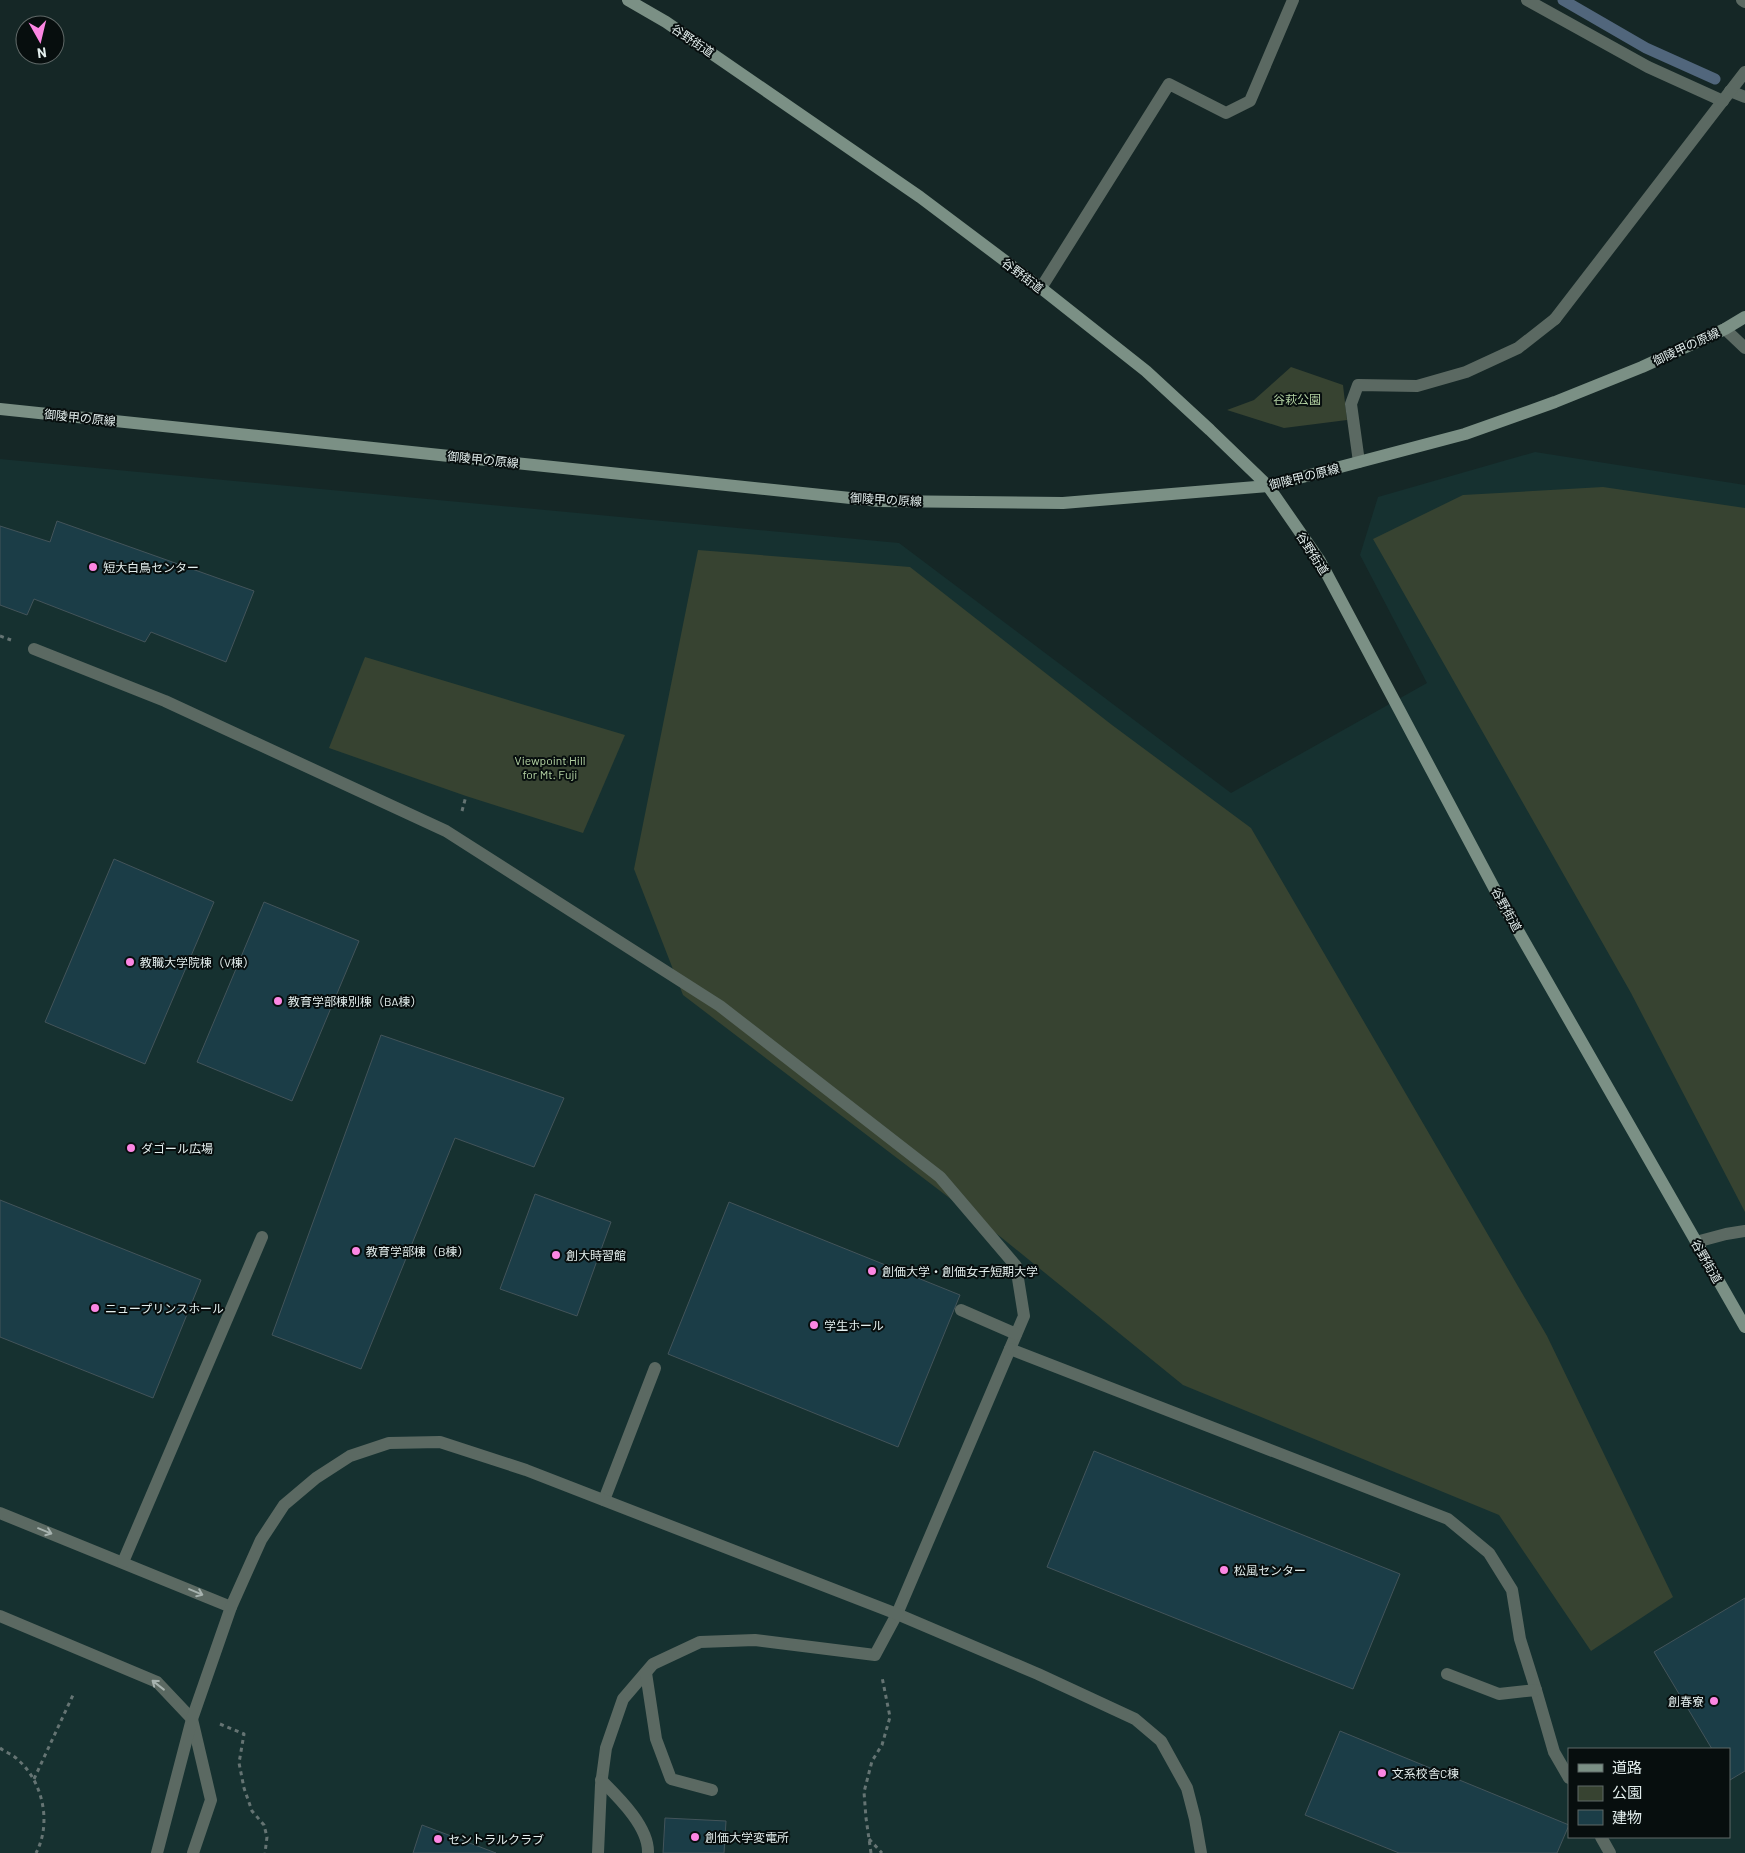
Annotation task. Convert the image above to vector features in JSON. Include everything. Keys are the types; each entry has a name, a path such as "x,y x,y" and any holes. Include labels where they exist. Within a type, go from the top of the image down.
{"street":[{"name":"谷野街道","path":"628,0 666,22 920,197 1040,288 1146,371 1268,486 1320,561 1502,901 1745,1327"},
{"path":"1040,288 1170,84 1226,113 1250,101 1293,0"},
{"path":"1527,0 1648,67 1726,96 1745,97"},
{"path":"1359,462 1351,404 1358,385 1417,386 1466,372 1518,348 1555,319 1745,72"},
{"name":"御陵甲の原線","path":"0,409 879,501 1063,503 1268,486 1466,434 1555,402 1642,367 1745,317"},
{"path":"1725,328 1745,348"},
{"path":"34,649 165,701 450,833 720,1006 940,1177 1016,1266 1024,1316 897,1614 875,1655 755,1640 700,1642 653,1664 623,1699 606,1748 601,1780 598,1853"},
{"path":"1696,1242 1745,1231"},
{"path":"123,1562 262,1237"},
{"path":"961,1310 1016,1334"},
{"path":"1010,1349 1448,1519 1489,1553 1512,1590 1520,1639 1554,1752 1568,1776"},
{"path":"604,1500 655,1368"},
{"path":"157,1853 192,1719 231,1608 260,1540 284,1505 316,1478 350,1456 389,1443 440,1442 526,1470 897,1614 1135,1718 1161,1741 1187,1788 1196,1819 1201,1853"},
{"path":"0,1513 231,1608"},
{"path":"0,1616 157,1682 192,1719 211,1800 193,1853"},
{"path":"646,1673 656,1738 670,1780 712,1790"},
{"path":"1447,1674 1499,1694 1536,1690"},
{"path":"601,1780 629,1808 648,1844 648,1853"},
{"path":"1602,1838 1610,1853"}],"path":[{"path":"871,1853 864,1792 872,1761 882,1745 890,1717 885,1685 875,1655"},
{"path":"34,1779 73,1695"},
{"path":"192,1719 215,1722 244,1734 239,1763 244,1788 252,1811 264,1825 267,1837 265,1853"},
{"path":"0,1748 17,1759 34,1779 42,1801 44,1824 36,1853"},
{"path":"869,1838 882,1853"}],"shaded area":[{"name":"創価大学・創価女子短期大学","path":"1535,452 1745,485 1745,1853 0,1853 0,459 899,543 1231,793 1427,683 1360,555 1378,497"}],"green space":[{"name":"谷萩公園","path":"1291,367 1343,385 1347,420 1284,428 1227,410 1254,400"},
{"path":"1603,487 1745,508 1745,1212 1631,993 1373,539 1463,495"},
{"path":"698,550 910,567 1112,725 1251,828 1547,1336 1673,1597 1591,1651 1499,1515 1183,1385 1002,1238 683,995 634,869"},
{"name":"Viewpoint Hill for Mt. Fuji","path":"365,657 625,735 583,833 466,796 329,748"}],"building":[{"name":"短大白鳥センター","path":"57,521 254,591 226,662 151,632 145,642 34,599 27,615 0,605 0,526 50,542"},
{"name":"教職大学院棟（V棟）","path":"114,859 214,902 145,1064 45,1022"},
{"name":"教育学部棟別棟（BA棟）","path":"264,902 359,941 292,1101 197,1062"},
{"name":"教育学部棟（B棟）","path":"381,1035 564,1098 534,1167 455,1138 361,1369 272,1335"},
{"name":"創大時習館","path":"535,1194 611,1222 577,1316 500,1289"},
{"name":"ニュープリンスホール","path":"0,1200 201,1280 153,1398 0,1337"},
{"name":"学生ホール","path":"729,1202 960,1295 898,1447 668,1354"},
{"name":"松風センター","path":"1094,1451 1400,1574 1353,1689 1047,1567"},
{"name":"創春寮","path":"1745,1598 1745,1771 1730,1780 1730,1748 1711,1748 1654,1652"},
{"name":"文系校舎C棟","path":"1340,1731 1568,1825 1568,1827 1557,1853 1399,1853 1305,1815"},
{"name":"創価大学変電所","path":"665,1818 726,1821 724,1853 663,1853"},
{"name":"セントラルクラブ","path":"422,1825 496,1853 413,1853"}],"waterway":[{"path":"1563,0 1646,48 1715,79"}],"place":[{"name":"短大白鳥センター","path":"93,567"},
{"name":"教職大学院棟（V棟）","path":"130,962"},
{"name":"教育学部棟別棟（BA棟）","path":"278,1001"},
{"name":"ダゴール広場","path":"131,1148"},
{"name":"教育学部棟（B棟）","path":"356,1251"},
{"name":"創大時習館","path":"556,1255"},
{"name":"創価大学・創価女子短期大学","path":"872,1271"},
{"name":"ニュープリンスホール","path":"95,1308"},
{"name":"学生ホール","path":"814,1325"},
{"name":"松風センター","path":"1224,1570"},
{"name":"創春寮","path":"1714,1701"},
{"name":"文系校舎C棟","path":"1382,1773"},
{"name":"創価大学変電所","path":"695,1837"},
{"name":"セントラルクラブ","path":"438,1839"}]}
